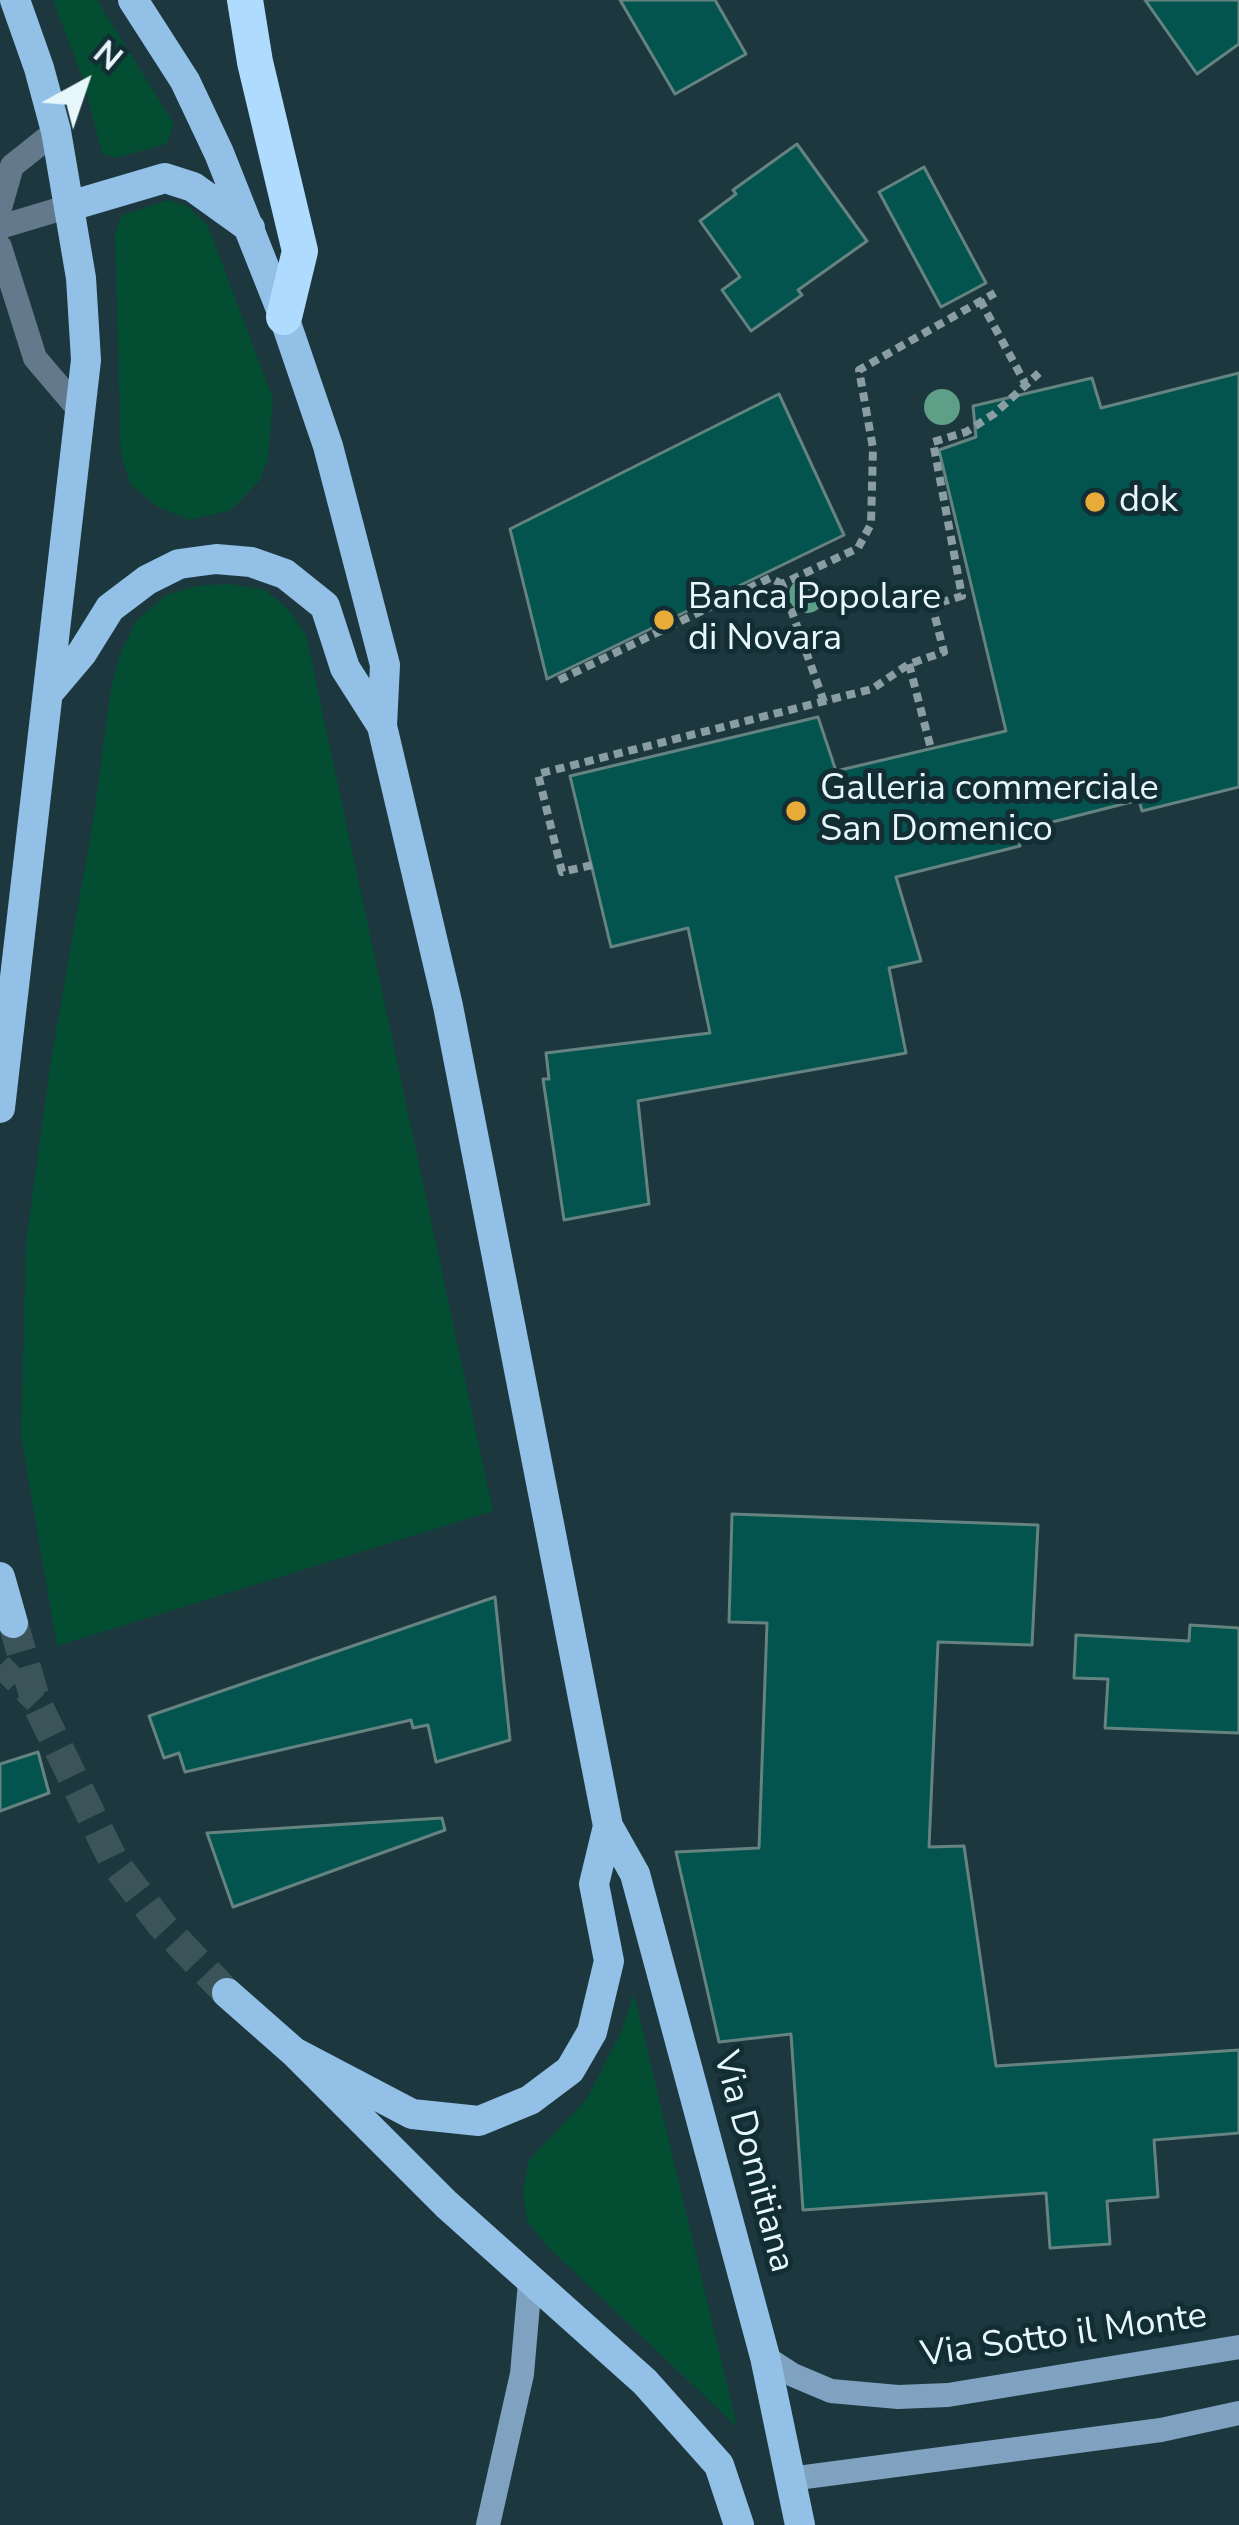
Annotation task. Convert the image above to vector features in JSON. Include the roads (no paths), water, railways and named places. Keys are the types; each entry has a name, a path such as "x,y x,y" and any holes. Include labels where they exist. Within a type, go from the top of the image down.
{"highway":[{"path":"245,0 300,251 284,317"}],"main road":[{"path":"0,1108 86,360 81,278 56,131 15,0"},
{"path":"133,0 185,81 284,317 328,446 385,665 382,726 448,1006 608,1826 594,1884 608,1961 592,2032 570,2070 530,2100 479,2121 412,2114 294,2052"},
{"path":"70,206 165,178 193,187 250,228"},
{"path":"49,693 110,608 147,580 179,564 216,559 251,562 285,574 326,605 345,668 382,726"},
{"path":"0,1577 13,1622"},
{"name":"Via Domitiana","path":"608,1826 635,1874 765,2357 800,2525"},
{"path":"227,1994 294,2052 530,2282 645,2382 719,2465 739,2525"}],"street":[{"path":"0,208 12,166 56,131"},
{"path":"0,227 70,206"},
{"path":"0,247 35,358 82,412"},
{"path":"488,2525 522,2374 530,2282"},
{"name":"Via Sotto il Monte","path":"765,2357 831,2391 898,2397 948,2395 1239,2347"},
{"path":"790,2479 1161,2430 1239,2413"}],"tunnel":[{"path":"13,1623 36,1702 114,1862 161,1924 227,1993"},
{"path":"0,1665 36,1702"}],"place":[{"name":"dok","path":"1095,502"},
{"name":"Banca Popolare di Novara","path":"664,620"},
{"name":"Galleria commerciale San Domenico","path":"796,811"}]}
